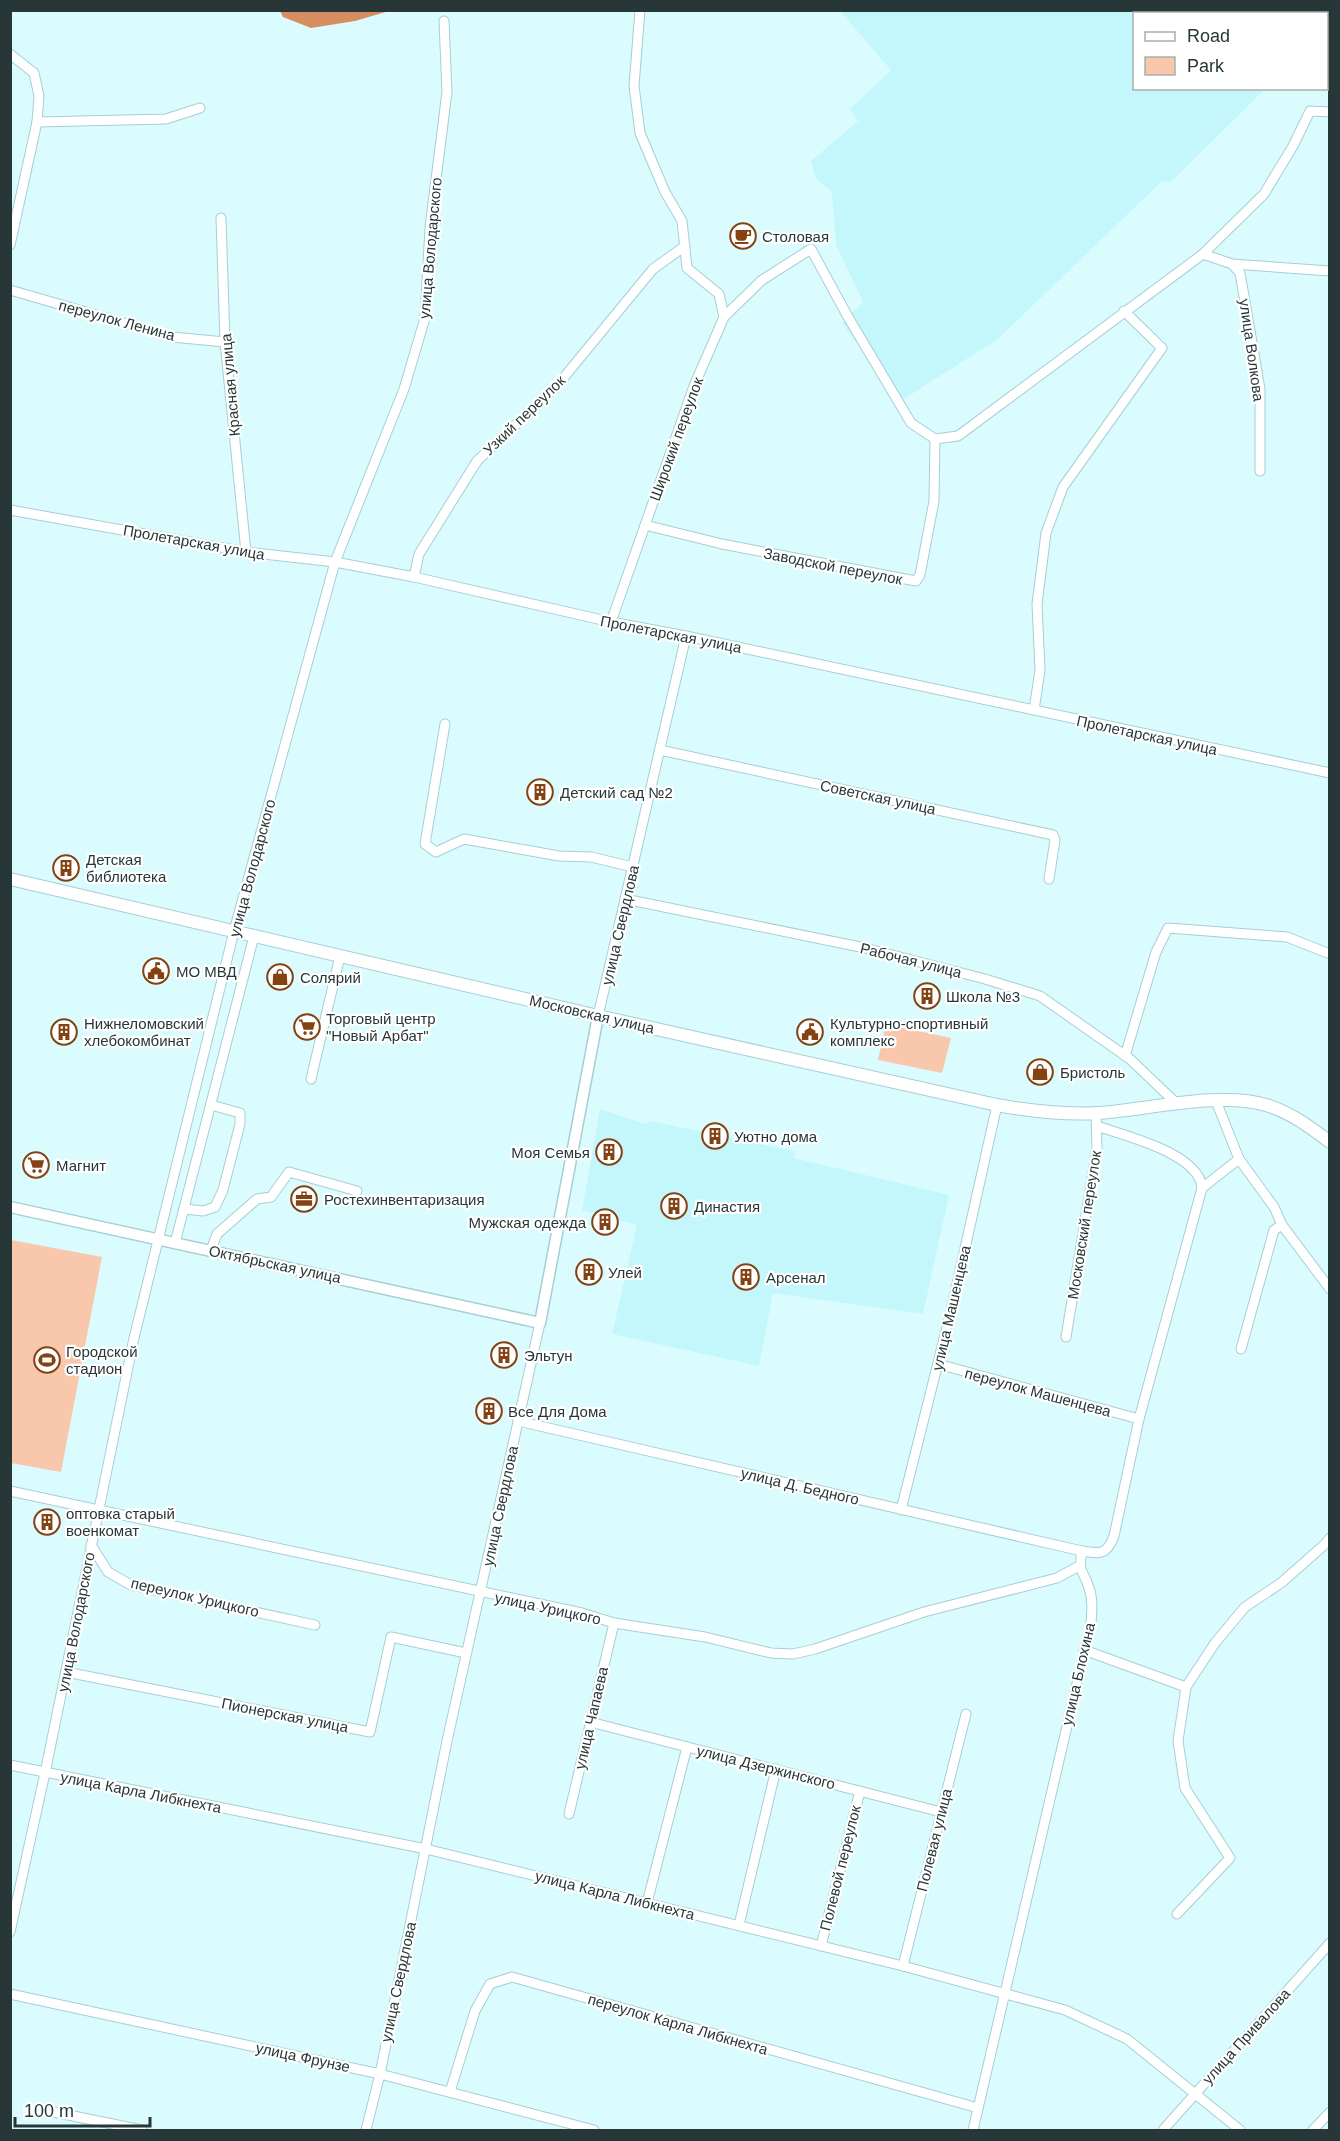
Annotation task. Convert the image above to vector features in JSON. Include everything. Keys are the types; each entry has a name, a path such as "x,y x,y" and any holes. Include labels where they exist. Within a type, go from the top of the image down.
{"main road":[{"name":"Московская улица","path":"10,879 997,1106 1097,1120 1177,1104"},
{"path":"1177,1104 1216,1101 1267,1105 1290,1115 1329,1142"}],"street":[{"path":"640,10 634,86 640,133 665,192 682,221 687,268 719,294 723,317"},
{"name":"улица Володарского","path":"10,1932 134,1338 234,931 335,562 404,389 425,318 430,228 447,92 444,21"},
{"path":"10,54 34,73 39,96 37,122 10,245"},
{"path":"37,122 166,119 200,108"},
{"path":"723,317 762,279 811,249 848,317 911,423 935,439 958,436 1203,254 1264,194 1293,146 1310,111 1329,111"},
{"name":"Красная улица","path":"221,218 225,342 246,552"},
{"name":"Узкий переулок","path":"414,577 419,554 477,461 556,387 653,269 685,246"},
{"path":"1203,254 1232,264 1329,271"},
{"name":"улица Волкова","path":"1232,264 1240,273 1260,389 1260,471"},
{"name":"переулок Ленина","path":"10,290 172,337 225,342"},
{"path":"1034,710 1040,670 1037,604 1046,533 1063,487 1162,348 1125,311"},
{"name":"Широкий переулок","path":"611,622 694,386 723,317"},
{"name":"Заводской переулок","path":"645,525 722,544 916,581 920,575 934,501 935,439"},
{"name":"Пролетарская улица","path":"10,510 246,552 335,562 414,577 611,622 1329,773"},
{"name":"улица Свердлова","path":"366,2130 380,2074 466,1653 540,1323 598,1016 686,636"},
{"path":"445,724 425,844 436,852 464,839 559,856 591,857 633,867"},
{"name":"Советская улица","path":"660,750 1053,835 1055,840 1049,879"},
{"name":"Рабочая улица","path":"625,899 865,948 985,979 1040,996 1125,1056 1177,1104"},
{"path":"1125,1056 1156,952 1168,928 1287,937 1329,954"},
{"path":"175,1243 254,936"},
{"path":"311,1079 340,956"},
{"path":"1216,1101 1239,1159 1274,1208 1282,1225 1329,1289"},
{"path":"184,1209 203,1211 215,1208 223,1190 240,1124 240,1113 211,1105"},
{"name":"улица Машенцева","path":"901,1510 938,1364 997,1106"},
{"path":"1079,1566 1082,1551 1095,1553 1104,1551 1110,1547 1114,1536 1139,1419 1202,1188 1202,1182 1196,1173 1167,1151 1097,1120"},
{"name":"Московский переулок","path":"1066,1337 1097,1148 1097,1120"},
{"path":"1202,1188 1239,1159"},
{"path":"211,1250 217,1234 257,1199 271,1197 289,1172 357,1191"},
{"name":"Октябрьская улица","path":"10,1207 540,1323"},
{"path":"1241,1349 1274,1230 1282,1225"},
{"name":"переулок Машенцева","path":"938,1364 1139,1419"},
{"name":"улица Д. Бедного","path":"518,1421 1082,1551"},
{"name":"улица Урицкого","path":"10,1491 582,1613 614,1623 705,1637 771,1653 793,1654 815,1649 924,1612 1057,1578 1079,1566"},
{"path":"1177,1914 1230,1858 1185,1788 1178,1741 1186,1687 1215,1643 1245,1607 1281,1582 1323,1546 1329,1538"},
{"name":"переулок Урицкого","path":"91,1545 108,1572 131,1585 315,1624"},
{"name":"улица Блохина","path":"973,2130 1090,1623 1092,1605 1089,1588 1079,1566"},
{"name":"улица Чапаева","path":"569,1814 614,1623"},
{"name":"Пионерская улица","path":"66,1672 370,1732 391,1637 466,1653"},
{"path":"1084,1650 1186,1687"},
{"name":"Полевая улица","path":"903,1966 966,1714"},
{"name":"улица Дзержинского","path":"590,1722 941,1812"},
{"path":"647,1903 687,1747"},
{"name":"улица Карла Либкнехта","path":"10,1765 426,1849 903,1966 1065,2010 1127,2039 1193,2095 1240,2130"},
{"path":"738,1925 776,1769"},
{"name":"Полевой переулок","path":"821,1946 860,1791"},
{"path":"10,1885 21,1887"},
{"name":"улица Привалова","path":"1163,2130 1329,1943"},
{"name":"переулок Карла Либкнехта","path":"450,2092 475,2011 490,1984 512,1977 978,2108"},
{"name":"улица Фрунзе","path":"10,1994 380,2074 594,2130"},
{"path":"39,2109 142,2130"},
{"path":"1313,2130 1329,2112"}],"shaded area":[{"path":"280,11 389,11 355,21 311,28 283,17"},
{"path":"840,11 1307,11 1133,12 1133,90 1264,90 1170,183 1162,181 998,339 899,402 842,323 863,302 836,245 832,192 816,179 811,161 858,121 850,109 891,70"},
{"path":"600,1109 645,1124 651,1121 795,1151 794,1158 949,1195 923,1314 773,1293 759,1366 612,1334 637,1225 582,1210"}],"green space":[{"path":"886,1024 951,1038 942,1073 878,1060"},
{"name":"Городской стадион","path":"11,1240 102,1257 61,1472 11,1463"}],"place":[{"name":"Столовая","path":"743,236"},
{"name":"Детский сад №2","path":"540,792"},
{"name":"Детская библиотека","path":"66,868"},
{"name":"МО МВД","path":"156,971"},
{"name":"Солярий","path":"280,977"},
{"name":"Школа №3","path":"927,996"},
{"name":"Торговый центр \"Новый Арбат\"","path":"307,1027"},
{"name":"Нижнеломовский хлебокомбинат","path":"64,1032"},
{"name":"Культурно-спортивный комплекс","path":"810,1032"},
{"name":"Бристоль","path":"1040,1072"},
{"name":"Уютно дома","path":"715,1136"},
{"name":"Моя Семья","path":"609,1152"},
{"name":"Магнит","path":"36,1165"},
{"name":"Ростехинвентаризация","path":"304,1199"},
{"name":"Династия","path":"674,1206"},
{"name":"Мужская одежда","path":"605,1222"},
{"name":"Улей","path":"589,1272"},
{"name":"Арсенал","path":"746,1277"},
{"name":"Эльтун","path":"504,1355"},
{"name":"Городской стадион","path":"47,1360"},
{"name":"Все Для Дома","path":"489,1411"},
{"name":"оптовка старый военкомат","path":"47,1522"}]}
